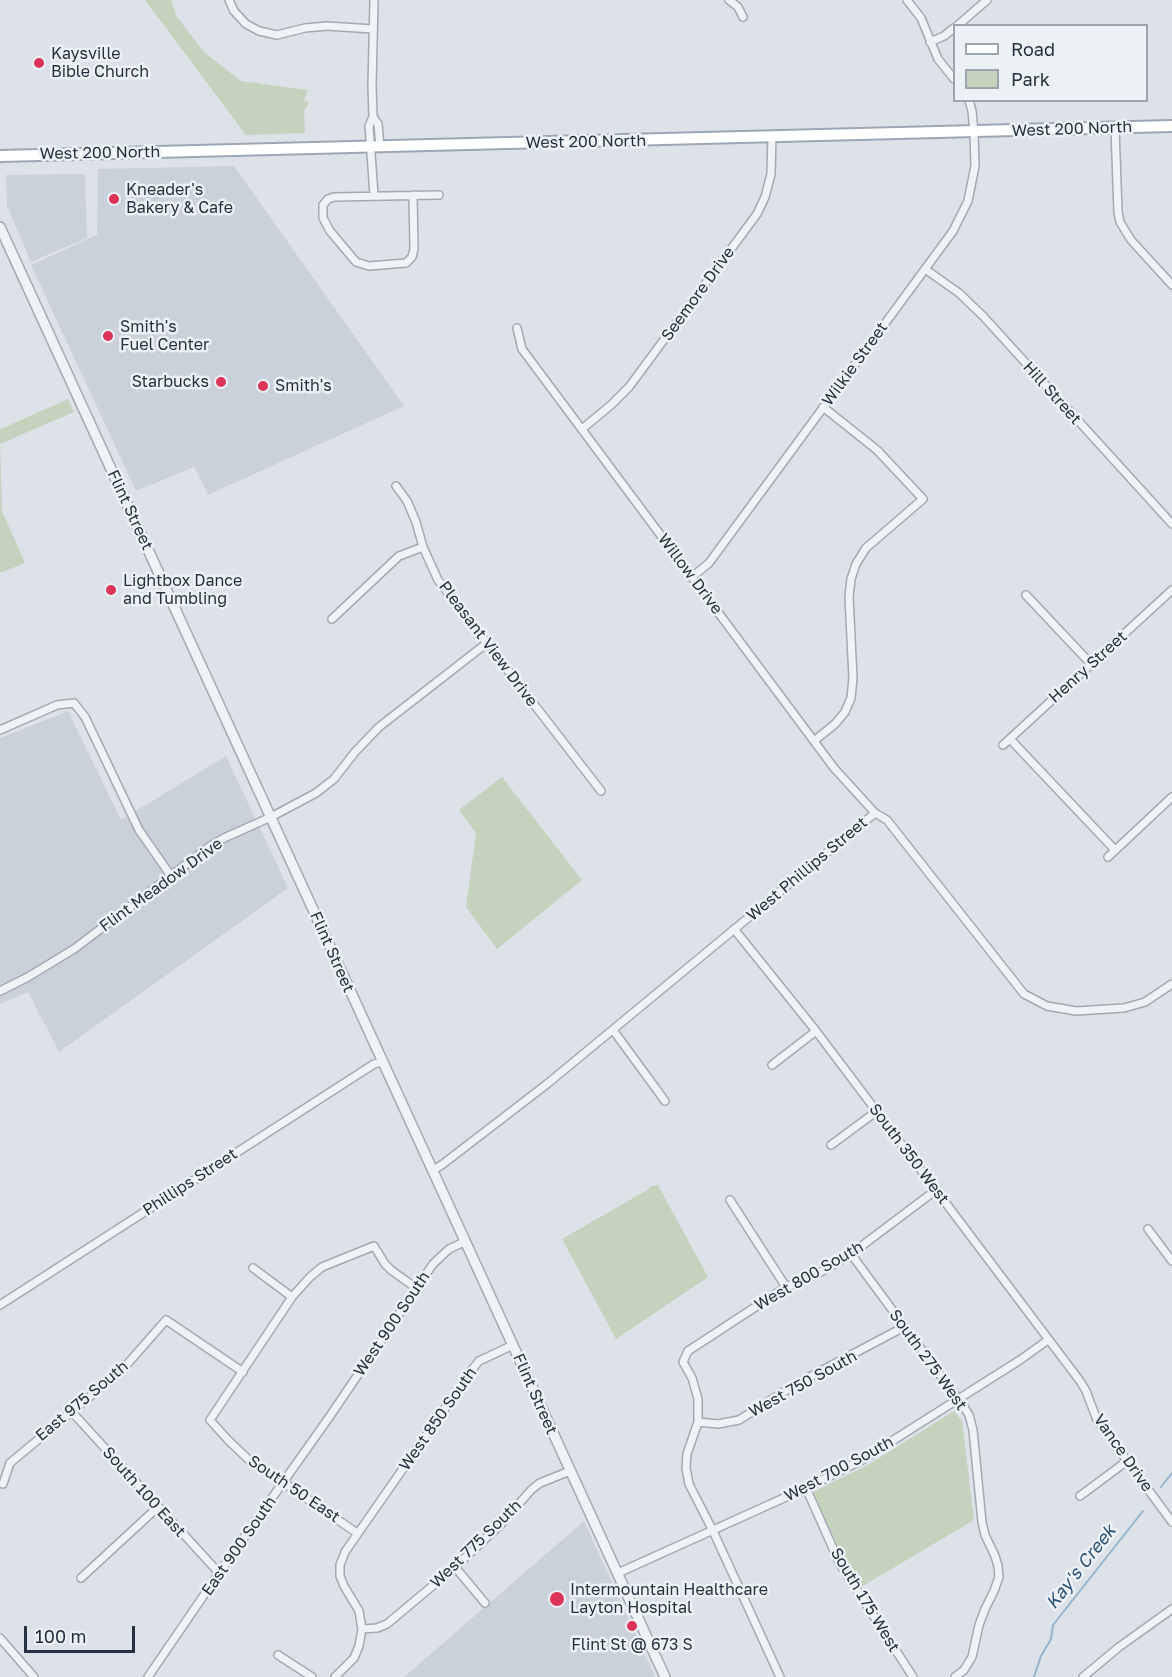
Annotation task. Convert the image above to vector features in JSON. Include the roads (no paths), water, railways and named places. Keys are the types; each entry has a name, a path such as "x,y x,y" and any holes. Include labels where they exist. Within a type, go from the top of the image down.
{"main road":[{"name":"West 200 North","path":"0,156 1172,126"}],"street":[{"path":"229,0 246,24 259,32 277,35 305,28 327,26 373,29"},
{"path":"374,0 373,117 369,126 375,147 374,195"},
{"path":"729,0 738,7 743,16"},
{"path":"907,0 921,18 938,59 953,78"},
{"path":"959,24 987,0"},
{"path":"930,42 953,29"},
{"name":"Wilkie Street","path":"692,577 709,563 962,216 968,201 975,166 975,132 970,102"},
{"path":"1115,128 1120,222 1131,240 1172,285"},
{"name":"Seemore Drive","path":"582,429 630,387 757,214 765,197 771,174 772,137"},
{"path":"412,195 414,249 410,261 406,263 369,266 356,262 330,231 323,218 323,205 328,199 334,197 374,195 412,195 439,195"},
{"name":"Flint Street","path":"0,227 665,1677"},
{"name":"Hill Street","path":"925,269 959,293 983,316 1172,524"},
{"name":"Willow Drive","path":"517,328 522,349 834,768 875,813"},
{"path":"814,741 835,724 845,712 851,698 854,678 849,597 856,564 866,548 923,499 878,450 823,407"},
{"name":"Pleasant View Drive","path":"396,486 407,501 423,547 438,580 600,791"},
{"path":"332,619 399,556 423,547"},
{"name":"Henry Street","path":"1003,744 1172,590"},
{"path":"1026,595 1091,664"},
{"name":"Flint Meadow Drive","path":"0,991 74,949 225,838 316,793 333,779 379,727 487,643"},
{"path":"0,730 57,705 74,703 85,717 139,830 171,876"},
{"path":"1010,738 1114,850"},
{"path":"1108,857 1172,797"},
{"name":"West Phillips Street","path":"432,1171 547,1084 875,813 887,820 1024,994 1047,1006 1076,1011 1124,1008 1145,1002 1172,984"},
{"name":"South 350 West","path":"734,929 816,1031 1080,1381"},
{"path":"613,1030 665,1101"},
{"path":"772,1065 816,1031"},
{"name":"Phillips Street","path":"0,1305 374,1064 382,1062"},
{"path":"831,1145 877,1111"},
{"name":"West 800 South","path":"698,1422 698,1400 692,1378 683,1362 688,1351 786,1287 819,1273 851,1254 936,1190"},
{"path":"730,1200 786,1287"},
{"path":"1148,1229 1172,1261"},
{"name":"West 900 South","path":"330,1416 433,1264 449,1249 465,1242"},
{"path":"243,1372 292,1297 322,1267 374,1246 391,1270 417,1288"},
{"name":"South 275 West","path":"851,1254 959,1400 969,1415 973,1430 982,1522 998,1566 999,1577 979,1626 972,1657 964,1670 955,1677"},
{"path":"253,1268 292,1297"},
{"name":"East 975 South","path":"3,1484 10,1463 123,1369 166,1320 243,1372"},
{"name":"West 750 South","path":"698,1422 727,1424 739,1420 798,1383 904,1327"},
{"name":"West 700 South","path":"618,1573 806,1488 862,1460 959,1400 1048,1340"},
{"name":"West 850 South","path":"362,1629 359,1611 340,1576 340,1565 345,1552 479,1361 513,1345"},
{"name":"South 50 East","path":"243,1372 210,1420 251,1462 357,1533"},
{"name":"Vance Drive","path":"1080,1381 1097,1420 1172,1522"},
{"name":"South 100 East","path":"71,1411 219,1573"},
{"name":"East 900 South","path":"148,1677 330,1416"},
{"path":"698,1422 687,1455 686,1468 689,1484 780,1677"},
{"path":"1080,1496 1127,1461"},
{"name":"West 775 South","path":"362,1629 377,1629 387,1624 455,1567 540,1483 570,1471"},
{"name":"South 175 West","path":"806,1488 840,1564 913,1677"},
{"path":"81,1578 158,1507"},
{"path":"455,1567 485,1603"},
{"path":"1083,1677 1119,1647 1172,1609"},
{"path":"335,1677 354,1658 362,1629"},
{"path":"0,1638 34,1677"},
{"path":"278,1655 312,1677"}],"waterway":[{"name":"Kay's Creek","path":"1161,1487 1172,1473"},
{"name":"Kay's Creek","path":"1034,1677 1041,1656 1051,1639 1053,1625 1143,1511"}],"place":[{"name":"Kaysville Bible Church","path":"39,63"},
{"name":"Kneader's Bakery & Cafe","path":"114,199"},
{"name":"Smith's Fuel Center","path":"108,336"},
{"name":"Starbucks","path":"221,382"},
{"name":"Smith's","path":"263,386"},
{"name":"Lightbox Dance and Tumbling","path":"111,590"},
{"name":"Intermountain Healthcare Layton Hospital","path":"557,1599"},
{"name":"Flint St @ 673 S","path":"632,1626"}]}
